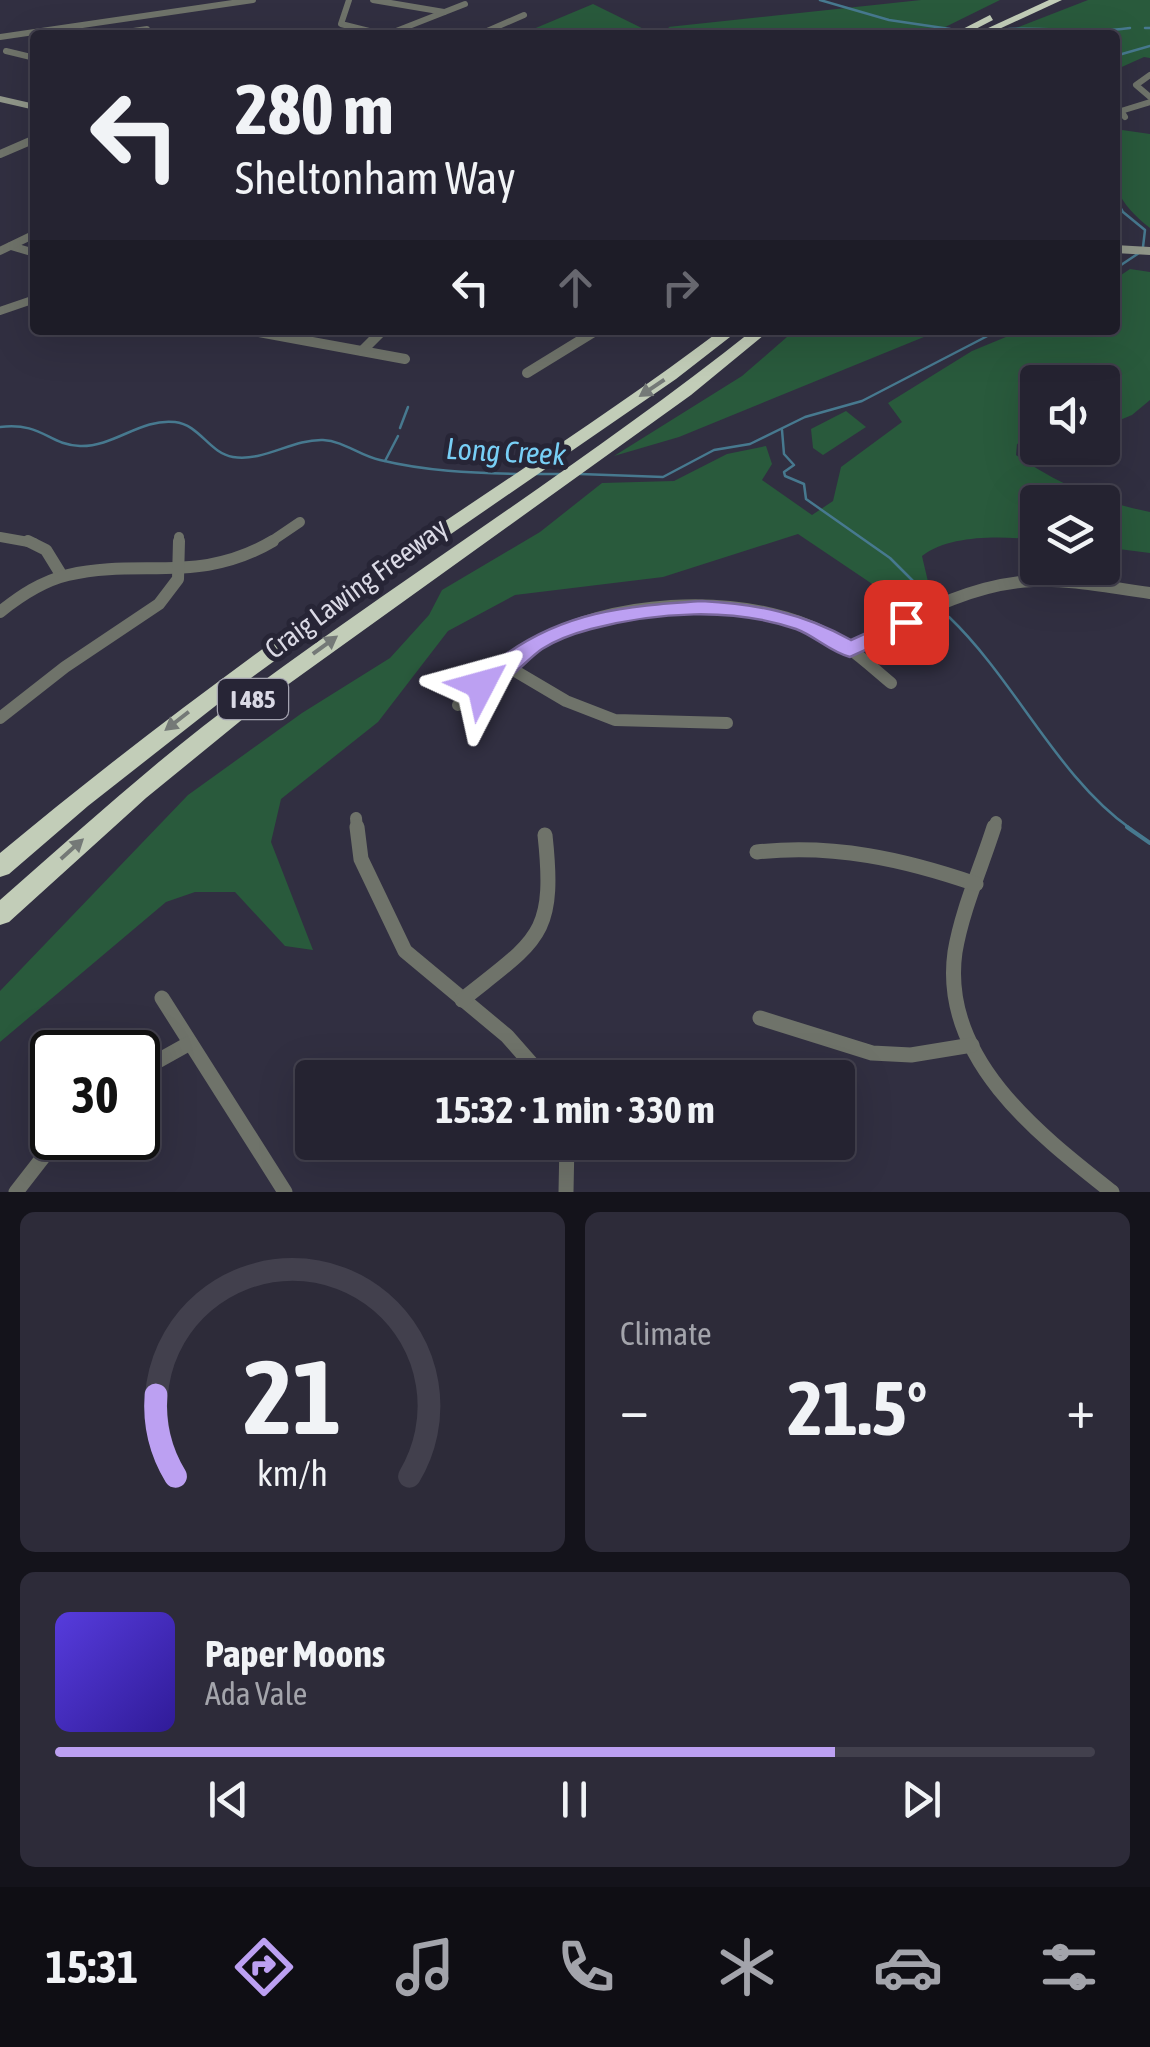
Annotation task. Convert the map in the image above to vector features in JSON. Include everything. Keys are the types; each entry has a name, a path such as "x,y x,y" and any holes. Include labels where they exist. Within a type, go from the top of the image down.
{"highway":[{"path":"967,30 1033,0"},
{"path":"989,30 1058,0"},
{"name":"Craig Lawing Freeway","path":"0,868 219,688 723,335"},
{"name":"Craig Lawing Freeway","path":"0,915 138,792 257,696 698,382 756,335"}],"main road":[{"path":"0,99 30,106"},
{"path":"1120,249 1150,251"}],"street":[{"path":"49,30 253,0"},
{"path":"350,0 340,24 365,30"},
{"path":"373,0 444,12"},
{"path":"399,30 465,4"},
{"path":"490,30 524,15"},
{"path":"141,30 148,29"},
{"path":"0,37 30,33"},
{"path":"6,51 30,57"},
{"path":"1125,117 1121,112 1125,108 1150,100 1136,84 1150,75"},
{"path":"0,154 30,141"},
{"path":"0,251 30,236"},
{"path":"10,246 30,252"},
{"path":"0,311 30,301"},
{"path":"274,335 405,358"},
{"path":"362,351 378,335"},
{"path":"527,373 589,335"},
{"path":"0,612 31,590 62,576 101,571 181,570 244,556 300,522"},
{"path":"0,537 20,538 44,546 62,576"},
{"path":"0,718 65,667 159,604 172,590 181,570 179,537"},
{"path":"850,650 956,598 990,586 1050,581 1150,592"},
{"path":"458,705 536,642 578,624 624,614 702,608 776,614 820,631 891,682"},
{"path":"504,665 581,708 608,718 648,724 727,723"},
{"path":"356,818 361,859 397,939 425,970 531,1060"},
{"path":"996,822 955,956 960,1012 972,1046 1016,1112 1112,1192"},
{"path":"462,1000 525,948 542,922 550,898 545,835"},
{"path":"757,852 816,846 858,849 902,858 976,884"},
{"path":"162,998 286,1192"},
{"path":"760,1018 855,1050 889,1056 972,1046"},
{"path":"160,1059 190,1042"},
{"path":"16,1192 41,1160"},
{"path":"566,1192 567,1160"}],"green space":[{"path":"921,0 1000,0 939,30 668,27"},
{"path":"1088,0 1150,0 1150,58 1120,68 1120,30 1011,30"},
{"path":"593,4 646,30 531,30"},
{"path":"1120,130 1150,134 1150,228 1120,195"},
{"path":"1130,269 1150,272 1150,400 1120,420 1120,365 1020,365 1020,443 1016,455 1020,465 1032,465 1068,485 1020,485 1020,539 978,538 934,549 922,556 929,586 899,602 798,534 663,577 515,595 448,631 378,722 281,799 271,842 313,950 285,946 235,892 195,892 166,902 0,1042 0,991 188,795 302,713 390,658 429,615 442,590 540,532 602,483 674,481 727,454 766,446 772,464 762,480 812,515 833,501 841,467 902,422 888,403 972,351 1011,335 1120,335 1120,276"},
{"path":"789,335 929,335 679,437 614,456 742,376"},
{"path":"846,411 866,427 823,455 813,448 811,429"},
{"path":"1120,504 1150,512 1150,553 1120,549"}],"waterway":[{"path":"820,0 889,20 950,29"},
{"path":"1009,29 1130,28"},
{"path":"1145,28 1150,28"},
{"name":"Long Creek","path":"1120,55 1150,46"},
{"name":"Long Creek","path":"1120,207 1145,230 1143,247"},
{"name":"Long Creek","path":"1120,266 1139,253"},
{"name":"Long Creek","path":"580,474 663,477 714,450 750,444 805,417 862,401 989,335"},
{"path":"400,428 408,407"},
{"name":"Long Creek","path":"0,427 26,428 80,446 104,442 151,424 175,422 191,428 217,450 233,457 256,456 323,440 385,461"},
{"path":"782,430 784,454 794,465 784,472 785,476 804,484 806,499 890,558 930,598"},
{"path":"385,461 398,436"},
{"name":"Long Creek","path":"385,461 448,471 517,474"},
{"name":"Long Creek","path":"535,474 562,474"},
{"path":"949,617 973,642 1081,783 1131,829"},
{"path":"1127,827 1150,843"}],"route":[{"path":"481,685 536,642 578,624 624,614 702,608 752,610 808,625 850,650 906,622"}]}
